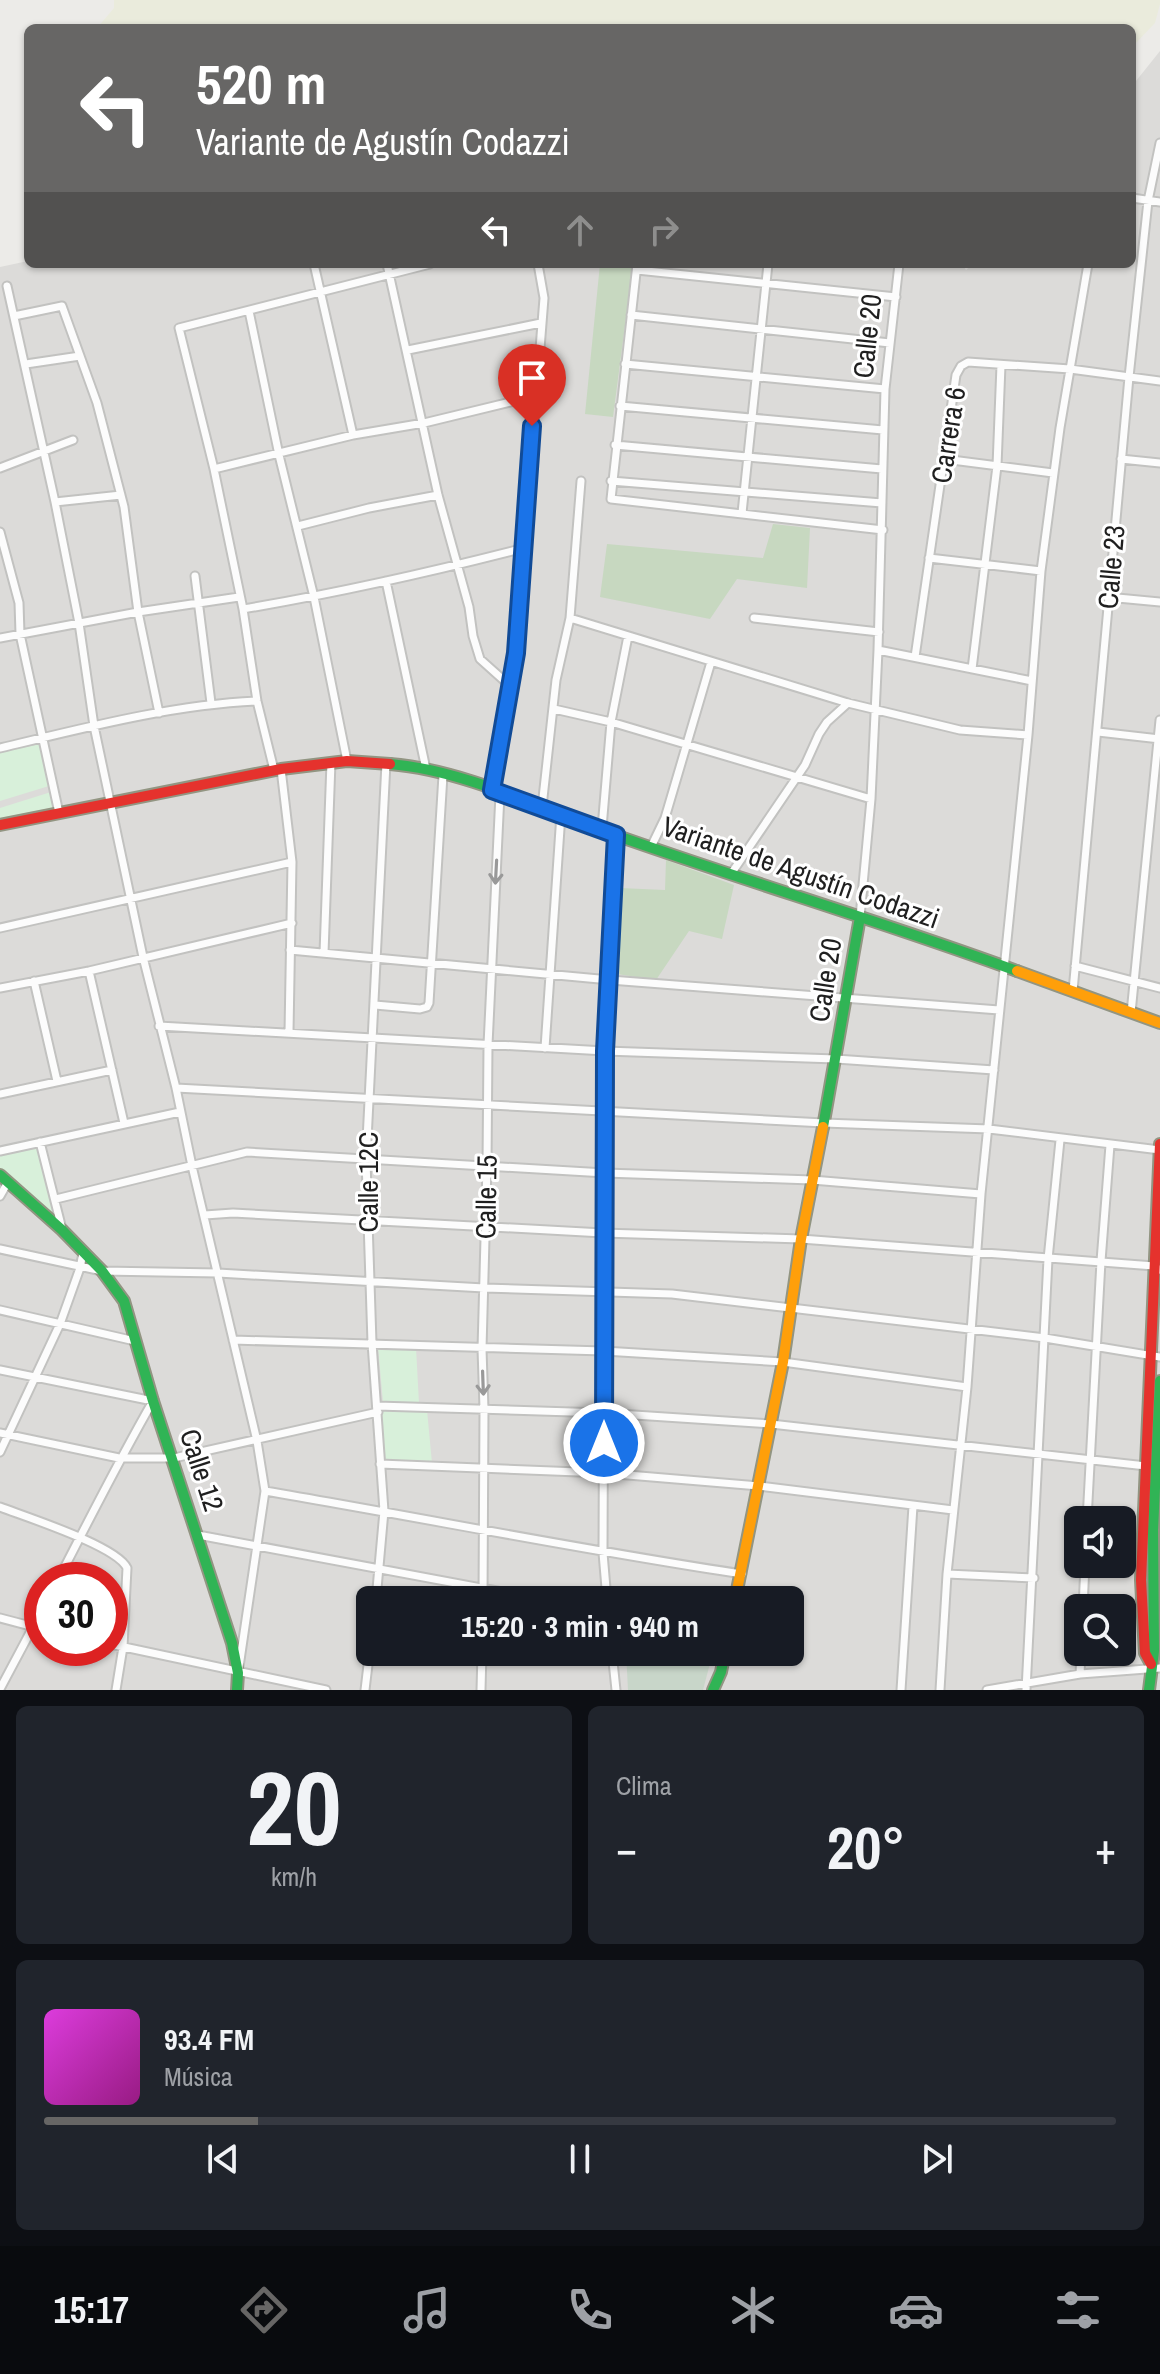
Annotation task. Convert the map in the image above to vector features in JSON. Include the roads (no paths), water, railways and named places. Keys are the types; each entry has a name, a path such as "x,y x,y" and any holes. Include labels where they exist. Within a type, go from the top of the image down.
{"main road":[{"name":"Variante de Agustín Codazzi","path":"0,825 331,762 386,763 426,769 1004,966 1160,1023"},
{"name":"Calle 20","path":"739,1586 783,1362 801,1239 860,917"},
{"path":"1149,1690 1154,1667 1157,1530 1153,1466 1160,1148"},
{"name":"Calle 12","path":"4,1178 62,1230 102,1271 124,1301 153,1401 232,1643 238,1673 237,1690"},
{"path":"1154,1667 1145,1653 1141,1580 1160,1381"},
{"path":"713,1690 722,1666"},
{"path":"721,1672 723,1690"}],"street":[{"name":"Calle 23","path":"1073,991 1129,377 1148,201 1160,143"},
{"path":"1136,199 1160,202"},
{"path":"315,268 353,435"},
{"path":"388,268 438,495 480,659 509,685"},
{"path":"289,1032 292,862 277,770 257,701 243,609 214,469 179,328 412,268"},
{"name":"Calle 15","path":"483,1586 482,1349 496,792 516,653 544,298 539,268"},
{"path":"637,268 609,493 614,501 883,530"},
{"path":"645,268 896,297"},
{"path":"742,513 740,508 749,456 768,268"},
{"name":"Calle 20","path":"860,917 871,799 879,632 885,389 899,268"},
{"path":"940,1690 947,1574 967,1387 981,1194 1028,735 1041,571 1053,473 1087,268"},
{"path":"7,286 45,452 79,623 94,726 143,957 257,1441 265,1491 238,1673"},
{"path":"14,316 62,306 97,403 121,495 138,612 159,713"},
{"path":"249,311 279,455 314,597 347,761"},
{"path":"631,315 890,343"},
{"path":"408,350 541,323"},
{"path":"26,364 80,356"},
{"name":"Carrera 6","path":"915,657 956,375 961,366 968,362 1070,369 1160,381"},
{"path":"625,364 885,389"},
{"path":"972,669 997,466 1001,365"},
{"path":"214,469 535,396"},
{"path":"620,406 883,430"},
{"path":"0,468 73,440"},
{"path":"615,445 882,469"},
{"path":"944,459 1053,473"},
{"path":"1121,459 1160,463"},
{"path":"542,807 556,680 570,618 581,481"},
{"path":"611,481 882,503"},
{"path":"55,502 121,495"},
{"path":"298,526 438,495"},
{"path":"0,532 19,603 20,634 59,813"},
{"path":"243,609 314,597 524,548"},
{"path":"929,558 1041,571"},
{"path":"195,576 211,703"},
{"path":"386,581 426,769"},
{"path":"0,638 239,597"},
{"path":"1107,597 1160,602"},
{"path":"570,618 874,710 960,730 1028,735"},
{"path":"754,618 879,632"},
{"path":"602,828 611,722 628,636"},
{"path":"878,650 1032,681"},
{"path":"651,847 665,818 711,662"},
{"path":"0,748 211,703 257,701"},
{"path":"731,874 797,776 827,722 848,703"},
{"path":"554,709 611,722 871,799"},
{"path":"1131,1013 1160,720"},
{"path":"1098,732 1159,739"},
{"path":"324,953 331,762"},
{"name":"Calle 12C","path":"377,1586 384,1511 372,1343 366,1160 386,763"},
{"path":"375,1005 427,1007 443,775"},
{"path":"545,1048 561,814"},
{"path":"606,1586 603,1553 604,1111 616,835"},
{"path":"0,928 292,862"},
{"path":"0,988 89,971 292,923"},
{"path":"290,950 610,980 999,1010"},
{"path":"1075,966 1160,988"},
{"path":"89,971 124,1123"},
{"path":"34,981 57,1081"},
{"path":"159,1026 605,1051 836,1059 994,1070"},
{"path":"0,1094 112,1070"},
{"path":"176,1088 989,1129 1060,1140 1160,1148"},
{"path":"0,1151 180,1112"},
{"path":"1026,1686 1034,1578 1048,1259 1060,1140"},
{"path":"40,1142 62,1230"},
{"path":"1088,1506 1110,1145"},
{"path":"56,1199 247,1152 605,1173 812,1180 981,1194"},
{"path":"0,1196 4,1178"},
{"path":"205,1215 233,1213 603,1233 801,1239 1101,1261 1157,1268"},
{"path":"0,1249 102,1271 218,1273 484,1288 672,1294 1045,1338 1156,1356"},
{"path":"0,1452 4,1434 60,1324 83,1253"},
{"path":"0,1310 135,1341"},
{"path":"233,1340 604,1351 783,1362 967,1387"},
{"path":"0,1370 153,1401 119,1458 67,1562"},
{"path":"4,1434 119,1458 174,1458 257,1441 378,1409 484,1409 771,1424 1153,1466"},
{"path":"380,1464 604,1473 759,1486 953,1510"},
{"path":"265,1491 483,1528 603,1553 742,1574"},
{"path":"901,1690 913,1506"},
{"path":"0,1507 80,1537 124,1562"},
{"path":"198,1535 466,1586"},
{"path":"947,1574 1034,1578"},
{"path":"0,1618 24,1624"},
{"path":"128,1648 326,1690"},
{"path":"0,1689 24,1650"},
{"path":"116,1690 120,1666"},
{"path":"365,1690 368,1666"},
{"path":"481,1690 482,1666"},
{"path":"613,1666 616,1690"},
{"path":"1080,1666 1080,1674"},
{"path":"987,1690 1026,1686 1080,1674 1154,1667"}]}
